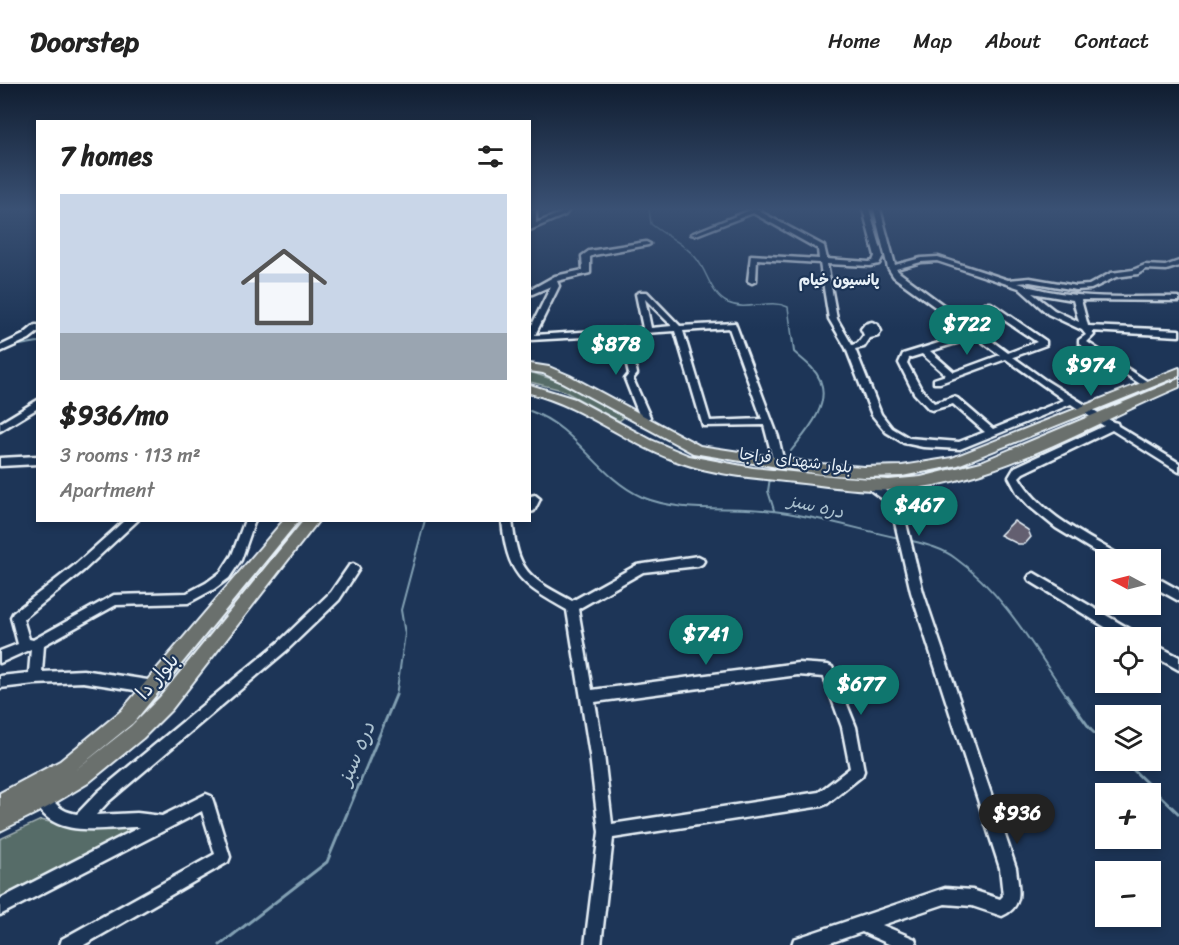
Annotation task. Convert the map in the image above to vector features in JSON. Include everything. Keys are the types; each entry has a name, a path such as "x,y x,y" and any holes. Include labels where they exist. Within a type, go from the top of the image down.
{"main road":[{"name":"بلوار شهدای فراجا","path":"531,366 566,379 697,450 779,463 864,472 930,467 1004,444 1144,384 1176,378"},
{"name":"بلوار شهدای فراجا","path":"531,388 560,398 666,452 695,462 762,473 870,484 920,483 984,465 1099,416 1176,378"},
{"name":"بلوار دا","path":"0,803 35,786 98,743 127,717 290,522"},
{"name":"بلوار دا","path":"0,822 42,801 112,755 166,703 310,522"}],"street":[{"path":"531,292 553,280 587,271 584,261 586,256 615,249"},
{"path":"821,249 833,319 850,348 877,415 889,430 907,441 940,447 960,446 1070,401"},
{"path":"752,281 754,257 876,262 879,256 877,249"},
{"path":"887,249 892,268 897,274 977,334 1070,401 1114,425 1179,468"},
{"path":"892,268 921,260 938,259 1022,288 1076,298 1179,299"},
{"path":"1007,282 1030,280 1057,286 1092,287 1114,275 1135,272 1145,267 1167,268 1179,263"},
{"path":"531,335 555,286 553,280"},
{"path":"1022,288 1051,312 1085,328 1179,333"},
{"path":"647,330 640,294 644,294 678,328 706,424 767,422"},
{"path":"1076,298 1085,328 1090,335 1082,342 1087,348 1144,384"},
{"path":"938,381 1043,343 988,305"},
{"path":"531,337 732,326 767,422 779,463"},
{"path":"624,332 633,374 629,379 645,417 643,422"},
{"path":"850,348 861,345 869,333"},
{"path":"0,349 34,334"},
{"path":"977,334 903,358 917,391 932,407 954,400 992,433"},
{"path":"924,351 952,375"},
{"path":"0,428 36,404"},
{"path":"1102,549 1034,504 1018,488 1014,477 1019,470 1114,425"},
{"path":"0,462 36,460"},
{"path":"896,503 904,491 920,483"},
{"path":"800,945 945,896 972,898 1002,908 1011,898 1008,868 970,759 910,564 896,503 870,484"},
{"path":"24,645 17,616 79,568 131,522"},
{"path":"0,657 24,645 38,642 114,600 188,598 225,575 237,557 249,522"},
{"path":"507,522 511,557 529,583 572,607"},
{"path":"572,607 641,568 698,561"},
{"path":"81,821 103,797 143,762 283,646 335,596 353,569"},
{"path":"1034,578 1116,627"},
{"path":"1161,585 1179,596"},
{"path":"572,607 606,832 593,945"},
{"path":"35,678 38,642"},
{"path":"1161,653 1179,664"},
{"path":"587,697 798,669 828,671 849,727 857,771 822,799 606,832"},
{"path":"0,682 83,676 154,687"},
{"path":"42,801 56,815 81,821 147,819 163,824"},
{"path":"0,907 206,801 223,857 68,945"},
{"path":"864,925 909,945"}],"green space":[{"path":"531,372 564,383 624,417 619,421 562,390 531,382"},
{"path":"41,820 72,827 141,824 144,830 0,903 0,839"}],"building":[{"path":"1014,521 1028,530 1031,537 1025,544 1018,544 1000,535"}],"waterway":[{"path":"686,249 700,264 717,294 728,303 743,306 773,304 788,307 792,337"},
{"path":"791,451 820,409 823,390 815,372 794,352 792,336"},
{"path":"20,345 36,342"},
{"name":"دره سبز","path":"531,411 561,428 612,477 642,497 674,506 757,509 789,513 899,538"},
{"path":"770,478 768,491 774,510"},
{"name":"دره سبز","path":"396,696 405,634 401,610 424,522"},
{"name":"دره سبز","path":"908,540 933,547 950,555 988,587 1017,622 1067,696"},
{"name":"دره سبز","path":"220,945 327,862 396,695"},
{"name":"دره سبز","path":"1066,695 1095,734"},
{"name":"دره سبز","path":"1134,771 1179,814"}],"district":[{"name":"پانسیون خیام","path":"839,280"}]}
